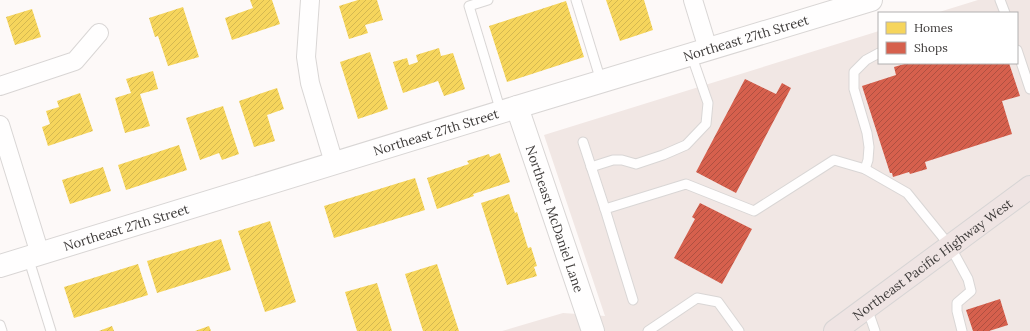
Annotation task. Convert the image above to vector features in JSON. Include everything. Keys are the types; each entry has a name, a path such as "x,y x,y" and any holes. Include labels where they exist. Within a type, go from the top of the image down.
{"highway":[{"name":"Northeast Pacific Highway West","path":"836,331 1030,187"}],"street":[{"path":"310,0 306,57 310,84 334,163"},
{"path":"693,0 699,52"},
{"name":"Northeast 27th Street","path":"0,266 509,109 871,0"},
{"path":"0,86 75,61 99,33"},
{"name":"Northeast McDaniel Lane","path":"509,109 591,330"},
{"path":"0,125 34,256"}],"lane":[{"path":"488,0 469,6 509,109"},
{"path":"576,0 602,81"},
{"path":"1000,0 1005,12"},
{"path":"591,167 613,160 622,160 636,164 686,145 706,124 708,103 699,52"},
{"path":"1018,53 1030,89"},
{"path":"865,169 868,160 869,147 867,133 854,89 854,72 866,60 878,54"},
{"path":"583,142 633,300"},
{"path":"605,209 686,184 754,211 834,160 865,169 907,192 950,246 968,279 971,291 958,303 957,310 962,331"},
{"path":"34,256 51,331"},
{"path":"648,331 697,298 718,302 739,331"},
{"path":"866,308 875,331"},
{"path":"0,325 2,331"}],"shaded area":[{"path":"978,0 1030,0 1030,331 502,331 563,313 605,316 544,135 878,31 878,64 1018,64 1018,12 939,12"}],"building: Homes":[{"path":"250,0 272,0 280,24 232,40 225,18 253,8"},
{"path":"358,0 377,0 383,20 365,25 368,33 349,39 339,6"},
{"path":"606,0 644,0 653,30 620,41"},
{"path":"566,1 584,57 507,82 489,26"},
{"path":"183,7 199,57 168,66 158,36 155,37 149,18"},
{"path":"32,9 41,37 15,45 6,17"},
{"path":"439,48 441,56 453,53 465,89 444,96 438,81 403,93 393,62 407,58 409,65 418,62 416,55"},
{"path":"370,52 388,109 358,119 340,62"},
{"path":"153,71 158,89 140,94 150,126 125,133 115,98 131,93 126,79"},
{"path":"277,88 284,109 267,115 275,141 254,147 239,101"},
{"path":"80,93 93,131 48,146 42,127 50,124 46,111 59,107 57,101"},
{"path":"223,106 239,154 222,160 219,153 200,160 186,118"},
{"path":"179,145 187,170 126,190 118,165"},
{"path":"500,153 510,182 473,194 474,196 437,209 427,178 469,164 467,161 489,154 490,157"},
{"path":"103,167 111,191 70,204 62,180"},
{"path":"415,178 425,210 334,238 324,206"},
{"path":"509,194 515,213 517,212 528,248 531,247 537,266 534,267 537,276 507,285 481,203"},
{"path":"270,221 296,302 265,312 238,231"},
{"path":"221,239 231,270 157,293 147,261"},
{"path":"138,264 148,295 74,318 64,287"},
{"path":"437,264 459,331 423,331 405,274"},
{"path":"377,283 392,331 357,331 345,292"},
{"path":"112,326 114,331 99,331"},
{"path":"209,326 211,331 195,331"}],"building: Shops":[{"path":"904,64 1009,64 1020,96 1002,101 1012,134 925,162 927,169 910,174 909,172 893,177 892,173 890,173 862,86 896,75 894,67"},
{"path":"745,79 776,94 782,83 791,88 736,193 696,172"},
{"path":"700,203 752,229 722,284 674,258 695,219 692,217"},
{"path":"1000,299 1008,325 989,331 973,331 966,310"}]}
